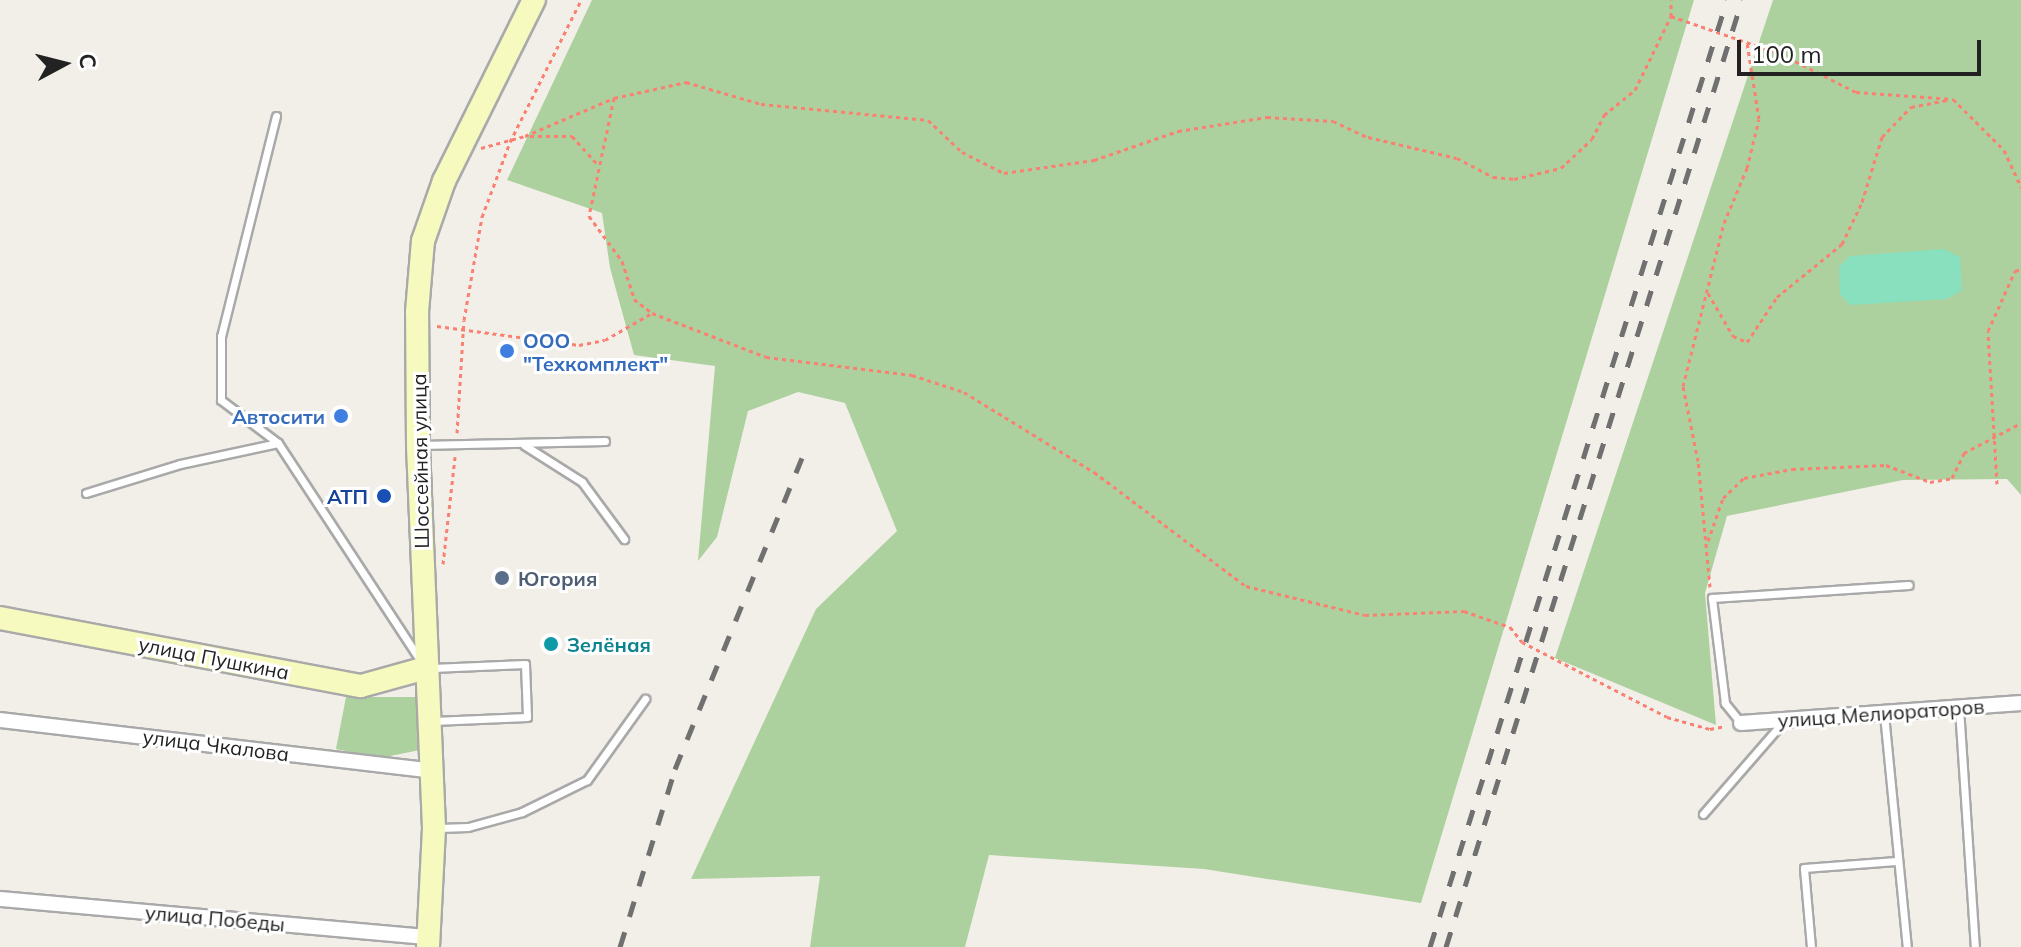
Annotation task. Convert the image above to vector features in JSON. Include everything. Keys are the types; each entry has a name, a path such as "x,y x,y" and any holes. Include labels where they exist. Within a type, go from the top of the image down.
{"main road":[{"name":"Шоссейная улица","path":"429,942 434,828 418,445 417,324 423,241 458,153 534,0"},
{"name":"улица Пушкина","path":"0,618 361,686 426,668"}],"street":[{"name":"улица Мелиораторов","path":"1741,723 2021,703"},
{"name":"улица Чкалова","path":"0,720 432,771"},
{"name":"улица Победы","path":"0,899 429,942"}],"lane":[{"path":"276,116 221,336 221,400 278,443 426,668 525,664 527,717 429,721"},
{"path":"418,445 605,441"},
{"path":"86,493 180,464 278,443"},
{"path":"522,444 582,482 624,539"},
{"path":"1741,723 1725,703 1712,598 1909,585"},
{"path":"434,828 468,827 522,812 587,780 645,699"},
{"path":"1959,708 1975,947"},
{"path":"1884,714 1896,861 1907,947"},
{"path":"1703,814 1785,720"},
{"path":"1811,947 1804,868 1896,861"}],"path":[{"path":"442,568 456,445 464,329 482,217 510,142 581,0"},
{"path":"458,153 510,142 614,98 686,82 761,104 928,120 962,152 1004,173 1094,160 1178,131 1267,117 1333,121 1368,137 1457,158 1493,177 1514,179 1561,168 1592,139 1604,115 1635,90 1671,16 1671,0"},
{"path":"1671,16 1747,42 1856,92 1953,99 2004,150 2021,187"},
{"path":"1712,598 1683,386 1724,223 1747,168 1759,119 1747,42"},
{"path":"614,98 597,164 589,216 622,261 634,299 652,313 766,357 912,375 964,392 1094,472 1246,586 1365,615 1464,611 1510,627 1522,642 1667,717 1710,729 1741,723"},
{"path":"1708,293 1733,336 1747,342 1777,297 1842,244 1862,202 1882,137 1911,107 1953,99"},
{"path":"525,136 572,136 597,164"},
{"path":"1997,484 1988,331 2015,271 2021,269"},
{"path":"417,324 579,345 605,340 652,313"},
{"path":"1706,546 1723,498 1744,478 1792,469 1886,465 1930,482 1952,478 1964,453 1994,440 2021,423"}],"green space":[{"path":"592,0 1694,0 1421,903 1204,869 989,855 965,947 810,947 820,876 691,879 816,609 897,531 845,403 798,392 748,411 717,537 698,561 715,366 634,355 610,268 602,213 507,180"},
{"path":"1773,0 2021,0 2021,495 2007,479 1903,480 1727,516 1705,593 1716,725 1555,658"},
{"path":"1944,249 1960,257 1962,290 1947,299 1850,305 1840,294 1839,267 1850,256"},
{"path":"346,697 420,697 420,750 380,758 336,749"}],"railway":[{"path":"1430,947 1727,0"},
{"path":"1446,947 1742,0"},
{"path":"620,947 675,769 805,451"}],"place":[{"name":"ООО \"Техкомплект\"","path":"507,351"},
{"name":"Автосити","path":"341,416"},
{"name":"АТП","path":"384,496"},
{"name":"Югория","path":"502,578"},
{"name":"Зелёная","path":"551,644"}]}
